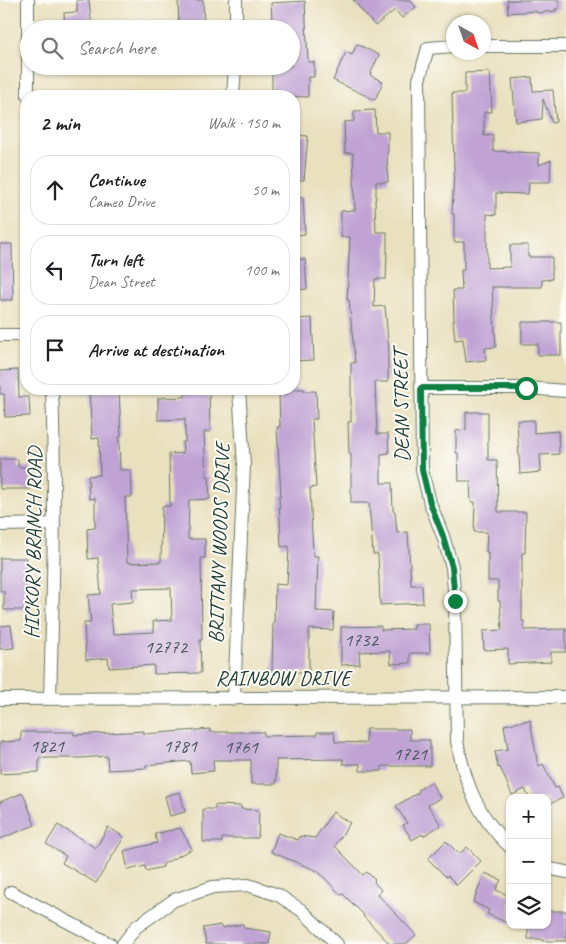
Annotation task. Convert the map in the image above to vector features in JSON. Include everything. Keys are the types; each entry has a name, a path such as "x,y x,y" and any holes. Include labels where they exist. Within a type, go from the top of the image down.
{"street":[{"path":"28,0 28,20"},
{"path":"236,0 236,20"},
{"path":"491,46 566,46"},
{"name":"DEAN STREET","path":"446,47 428,48 419,80 422,470 430,503 443,536 452,567 455,601 455,698 457,741 461,762 467,782 481,814 505,842"},
{"path":"28,75 28,90"},
{"path":"234,90 235,75"},
{"path":"0,335 20,335"},
{"path":"421,388 526,388 566,391"},
{"name":"HICKORY BRANCH ROAD","path":"50,698 54,524 52,395"},
{"name":"BRITTANY WOODS DRIVE","path":"234,699 244,465 239,395"},
{"path":"0,524 54,524"},
{"name":"RAINBOW DRIVE","path":"0,699 566,697"},
{"path":"551,869 566,872"},
{"path":"123,944 136,927 174,900 214,886 248,885 278,895 301,910 337,944"},
{"path":"11,892 110,944"}],"building":[{"path":"77,0 89,0 91,20 64,20 64,13 77,12"},
{"path":"178,0 203,0 204,20 179,20"},
{"path":"353,0 410,0 416,7 402,18 395,10 375,26"},
{"path":"507,0 559,0 559,9 537,13 536,11 508,13"},
{"path":"305,1 308,62 314,62 314,77 308,77 308,97 300,97 300,90 272,90 272,75 300,75 300,20 272,20 271,3"},
{"path":"357,44 379,55 370,75 383,82 375,100 333,80 346,52 352,55"},
{"path":"490,72 492,112 484,112 484,136 493,135 493,151 539,153 539,165 551,160 550,182 529,182 528,194 496,193 496,215 487,214 487,268 510,267 510,245 528,245 528,257 552,257 552,279 542,280 542,287 492,287 496,347 485,348 486,360 466,362 463,339 455,340 453,321 453,290 462,290 461,270 464,270 464,242 454,242 454,214 452,214 454,170 452,93 465,93 465,73"},
{"path":"532,77 533,91 553,90 556,122 552,123 543,99 542,119 516,122 512,79"},
{"path":"375,110 376,132 388,132 388,182 376,182 375,199 376,232 387,232 386,279 375,279 374,307 385,306 389,352 388,382 375,382 377,434 388,434 389,453 381,454 381,483 392,483 393,511 395,511 397,533 408,532 411,585 422,585 423,603 380,605 378,554 373,554 369,503 351,503 351,454 349,454 348,422 351,422 351,363 355,363 349,300 347,300 350,237 341,237 341,211 355,210 353,153 345,153 344,122 354,121 354,111"},
{"path":"300,135 308,136 304,180 300,180"},
{"path":"300,197 303,197 305,234 300,234"},
{"path":"0,244 12,244 13,300 0,300"},
{"path":"300,259 305,259 307,289 300,290"},
{"path":"312,318 314,360 300,361 300,319"},
{"path":"522,322 561,322 561,355 538,355 538,344 522,344"},
{"path":"18,370 19,397 29,397 30,416 5,417 4,394 0,394 0,371"},
{"path":"300,389 316,391 317,419 312,419 316,487 310,488 313,556 318,556 316,611 334,612 333,630 309,629 309,672 272,672 275,584 287,585 289,546 281,547 279,496 281,496 277,427 280,427 279,395 300,395"},
{"path":"89,395 119,395 120,470 131,470 132,497 125,497 127,562 161,562 162,506 170,506 169,454 183,453 182,442 185,442 185,419 158,420 158,398 209,395 210,432 204,432 206,476 209,476 210,499 189,500 188,539 205,539 205,558 201,558 201,673 154,674 154,665 109,668 108,658 86,660 84,623 91,623 88,595 101,594 98,558 88,559 87,529 95,528 95,498 89,499 88,476 100,475 99,438 92,439","holes":["171,588 172,620 153,621 154,632 113,634 110,604 133,602 132,589"]},
{"path":"466,412 488,412 488,460 497,460 498,512 526,512 525,553 522,553 522,621 524,621 524,630 566,629 566,652 551,652 551,662 508,664 508,649 484,650 483,631 502,630 500,601 498,601 498,581 488,581 487,532 474,532 475,502 471,502 470,481 459,481 456,431 466,430"},
{"path":"534,420 534,433 558,431 559,454 540,455 541,472 520,474 517,421"},
{"path":"0,459 18,459 18,467 31,467 31,489 0,489"},
{"path":"0,558 26,558 28,610 4,610 4,591 0,591"},
{"path":"414,624 429,624 430,653 410,653 410,663 391,664 390,651 359,652 360,664 341,665 341,627 381,626 381,630 414,629"},
{"path":"11,625 14,648 0,649 0,626"},
{"path":"530,720 538,766 543,764 555,788 558,787 563,798 551,803 551,794 527,794 525,789 512,794 500,767 498,768 495,751 508,749 504,725"},
{"path":"210,729 210,732 264,732 264,736 317,735 317,732 334,732 335,742 366,743 366,729 410,729 410,740 430,740 430,766 382,766 382,771 360,771 360,764 343,764 343,759 276,760 276,784 251,784 251,760 213,760 214,771 191,773 190,761 146,765 146,768 108,770 107,756 39,758 39,772 0,774 0,742 21,741 21,732 74,732 74,735 144,731 144,734"},
{"path":"431,782 440,798 428,805 441,825 423,836 422,834 412,840 403,825 407,823 396,806"},
{"path":"180,792 185,812 170,816 165,796"},
{"path":"23,793 35,825 0,839 0,802"},
{"path":"215,805 241,806 241,809 259,810 258,838 222,838 222,842 203,842 203,809 215,809"},
{"path":"333,812 350,823 335,846 363,875 367,872 375,880 374,882 381,890 377,894 416,935 406,944 390,944 364,915 318,871 271,852 278,833 298,840 300,836 315,838"},
{"path":"58,825 96,848 108,827 124,837 96,883 62,863 66,856 46,844"},
{"path":"180,828 192,849 163,864 163,867 146,871 145,866 128,870 124,851 157,843 155,834"},
{"path":"446,841 459,854 467,847 481,861 457,885 428,859"},
{"path":"485,873 501,880 496,890 506,894 506,922 487,914 489,910 473,902"},
{"path":"551,911 566,911 566,941 528,939 528,929 551,929"},
{"path":"243,924 244,928 271,932 269,944 206,944 203,928 220,925 221,928"}],"route":[{"path":"455,601 452,567 443,536 430,503 422,470 421,388 526,388"}]}
